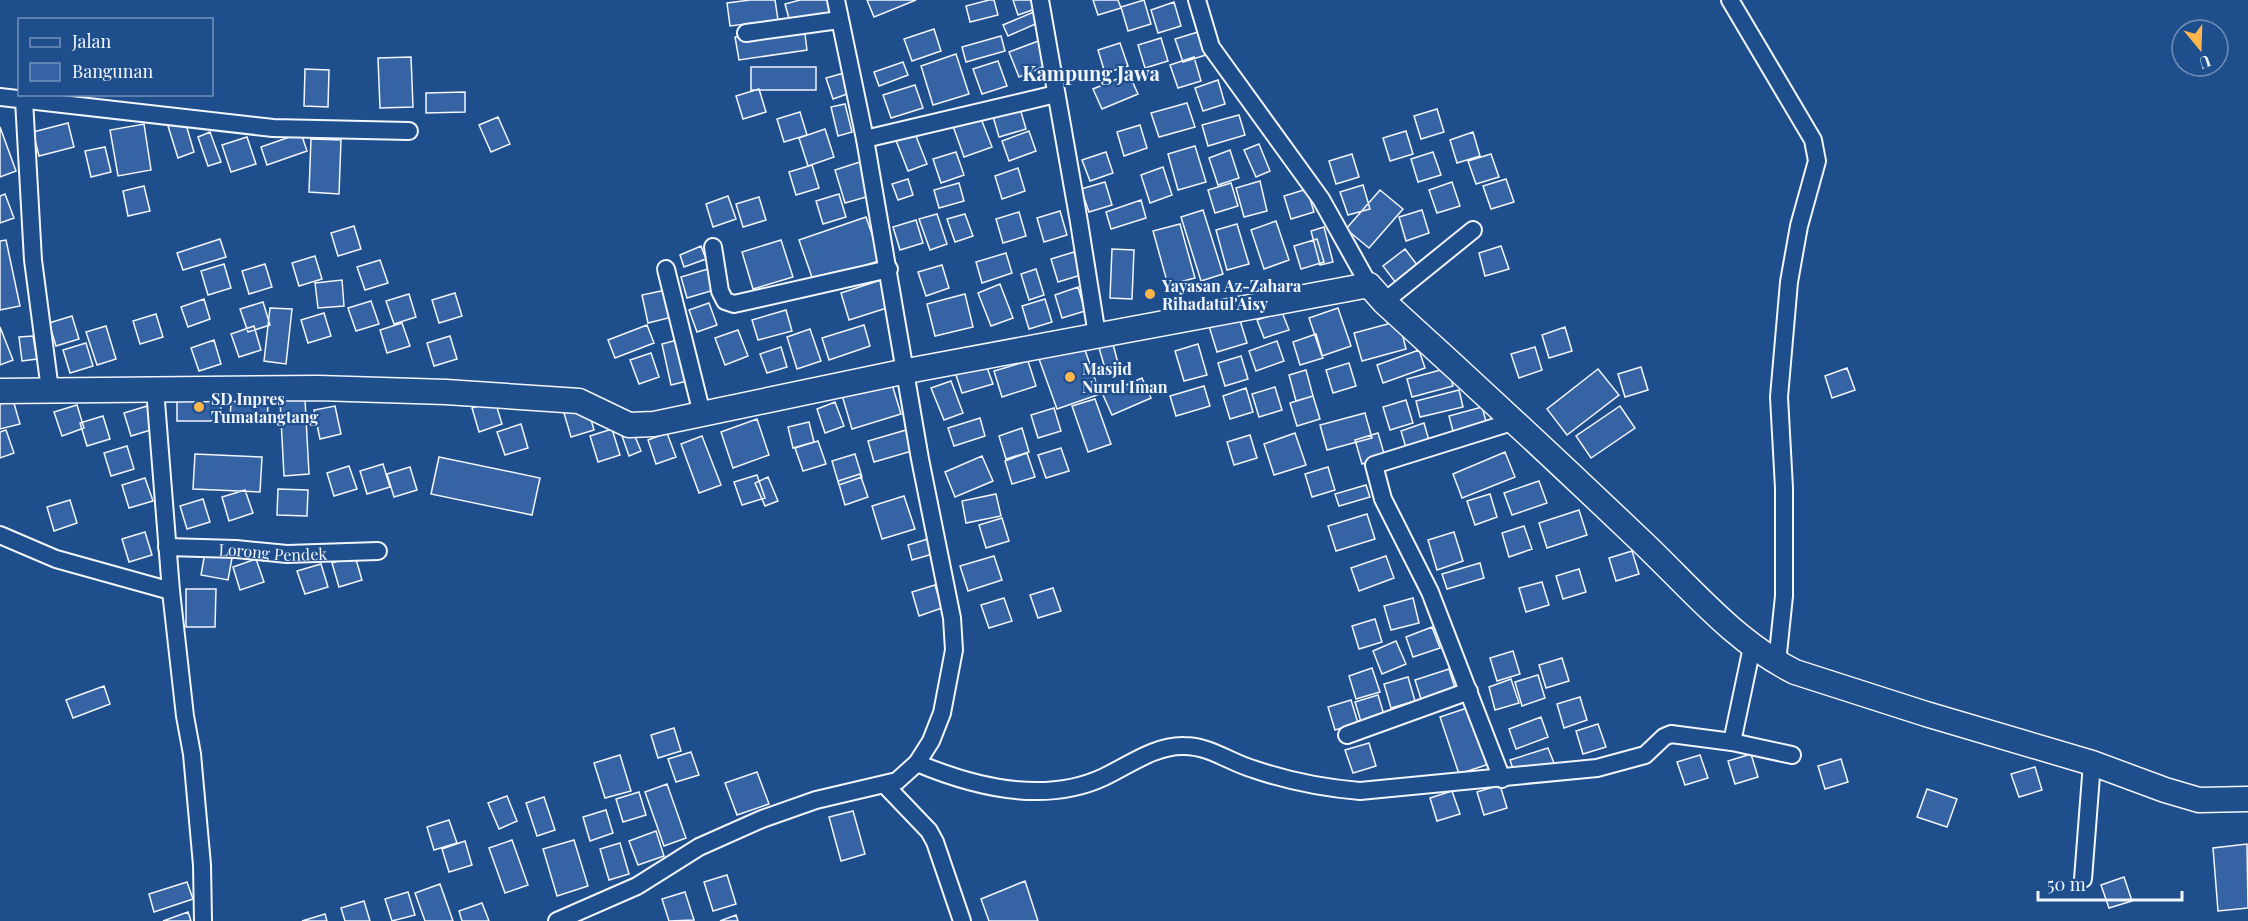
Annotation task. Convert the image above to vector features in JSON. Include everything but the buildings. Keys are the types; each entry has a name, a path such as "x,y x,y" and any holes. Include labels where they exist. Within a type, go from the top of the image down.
{"street":[{"path":"836,0 889,269 920,459 954,635 954,650 942,713 931,741 902,775"},
{"path":"1040,0 1097,335"},
{"path":"1197,0 1211,47 1321,199 1377,293 1674,571 1722,622 1752,647 1795,672 2092,763 2164,790 2199,800 2248,799"},
{"path":"1730,0 1813,140 1817,161 1799,226 1789,282 1780,385 1784,488 1784,596 1777,663"},
{"path":"746,33 839,20"},
{"path":"865,140 1056,94"},
{"path":"0,97 273,129 409,131"},
{"path":"24,100 33,261 50,390"},
{"path":"0,391 318,388 446,392 579,400 628,425 654,424 907,371 1097,335 1377,293 1473,230"},
{"path":"713,247 720,291 724,301 734,304 889,269"},
{"path":"666,268 702,414"},
{"path":"154,389 171,591 202,865 203,921"},
{"path":"1502,779 1430,592 1383,499 1374,465 1515,421"},
{"path":"0,535 56,559 171,591"},
{"name":"Lorong Pendek","path":"167,547 236,549 287,554 378,551"},
{"path":"1732,742 1752,647"},
{"path":"1347,735 1469,691"},
{"path":"557,921 638,886 699,846 816,800 902,775 984,786 1035,790 1065,789 1102,778 1161,749 1183,746 1204,748 1250,768 1325,788 1360,791 1597,768 1645,755 1664,737 1671,734 1732,742 1792,755"},
{"path":"2083,879 2092,763"},
{"path":"902,775 935,842 962,921"}],"place":[{"name":"Yayasan Az-Zahara Rihadatul'Aisy","path":"1150,294"},
{"name":"Masjid Nurul Iman","path":"1070,377"},
{"name":"SD Inpres Tumatangtang","path":"199,407"}],"district":[{"name":"Kampung Jawa","path":"1091,72"}]}
